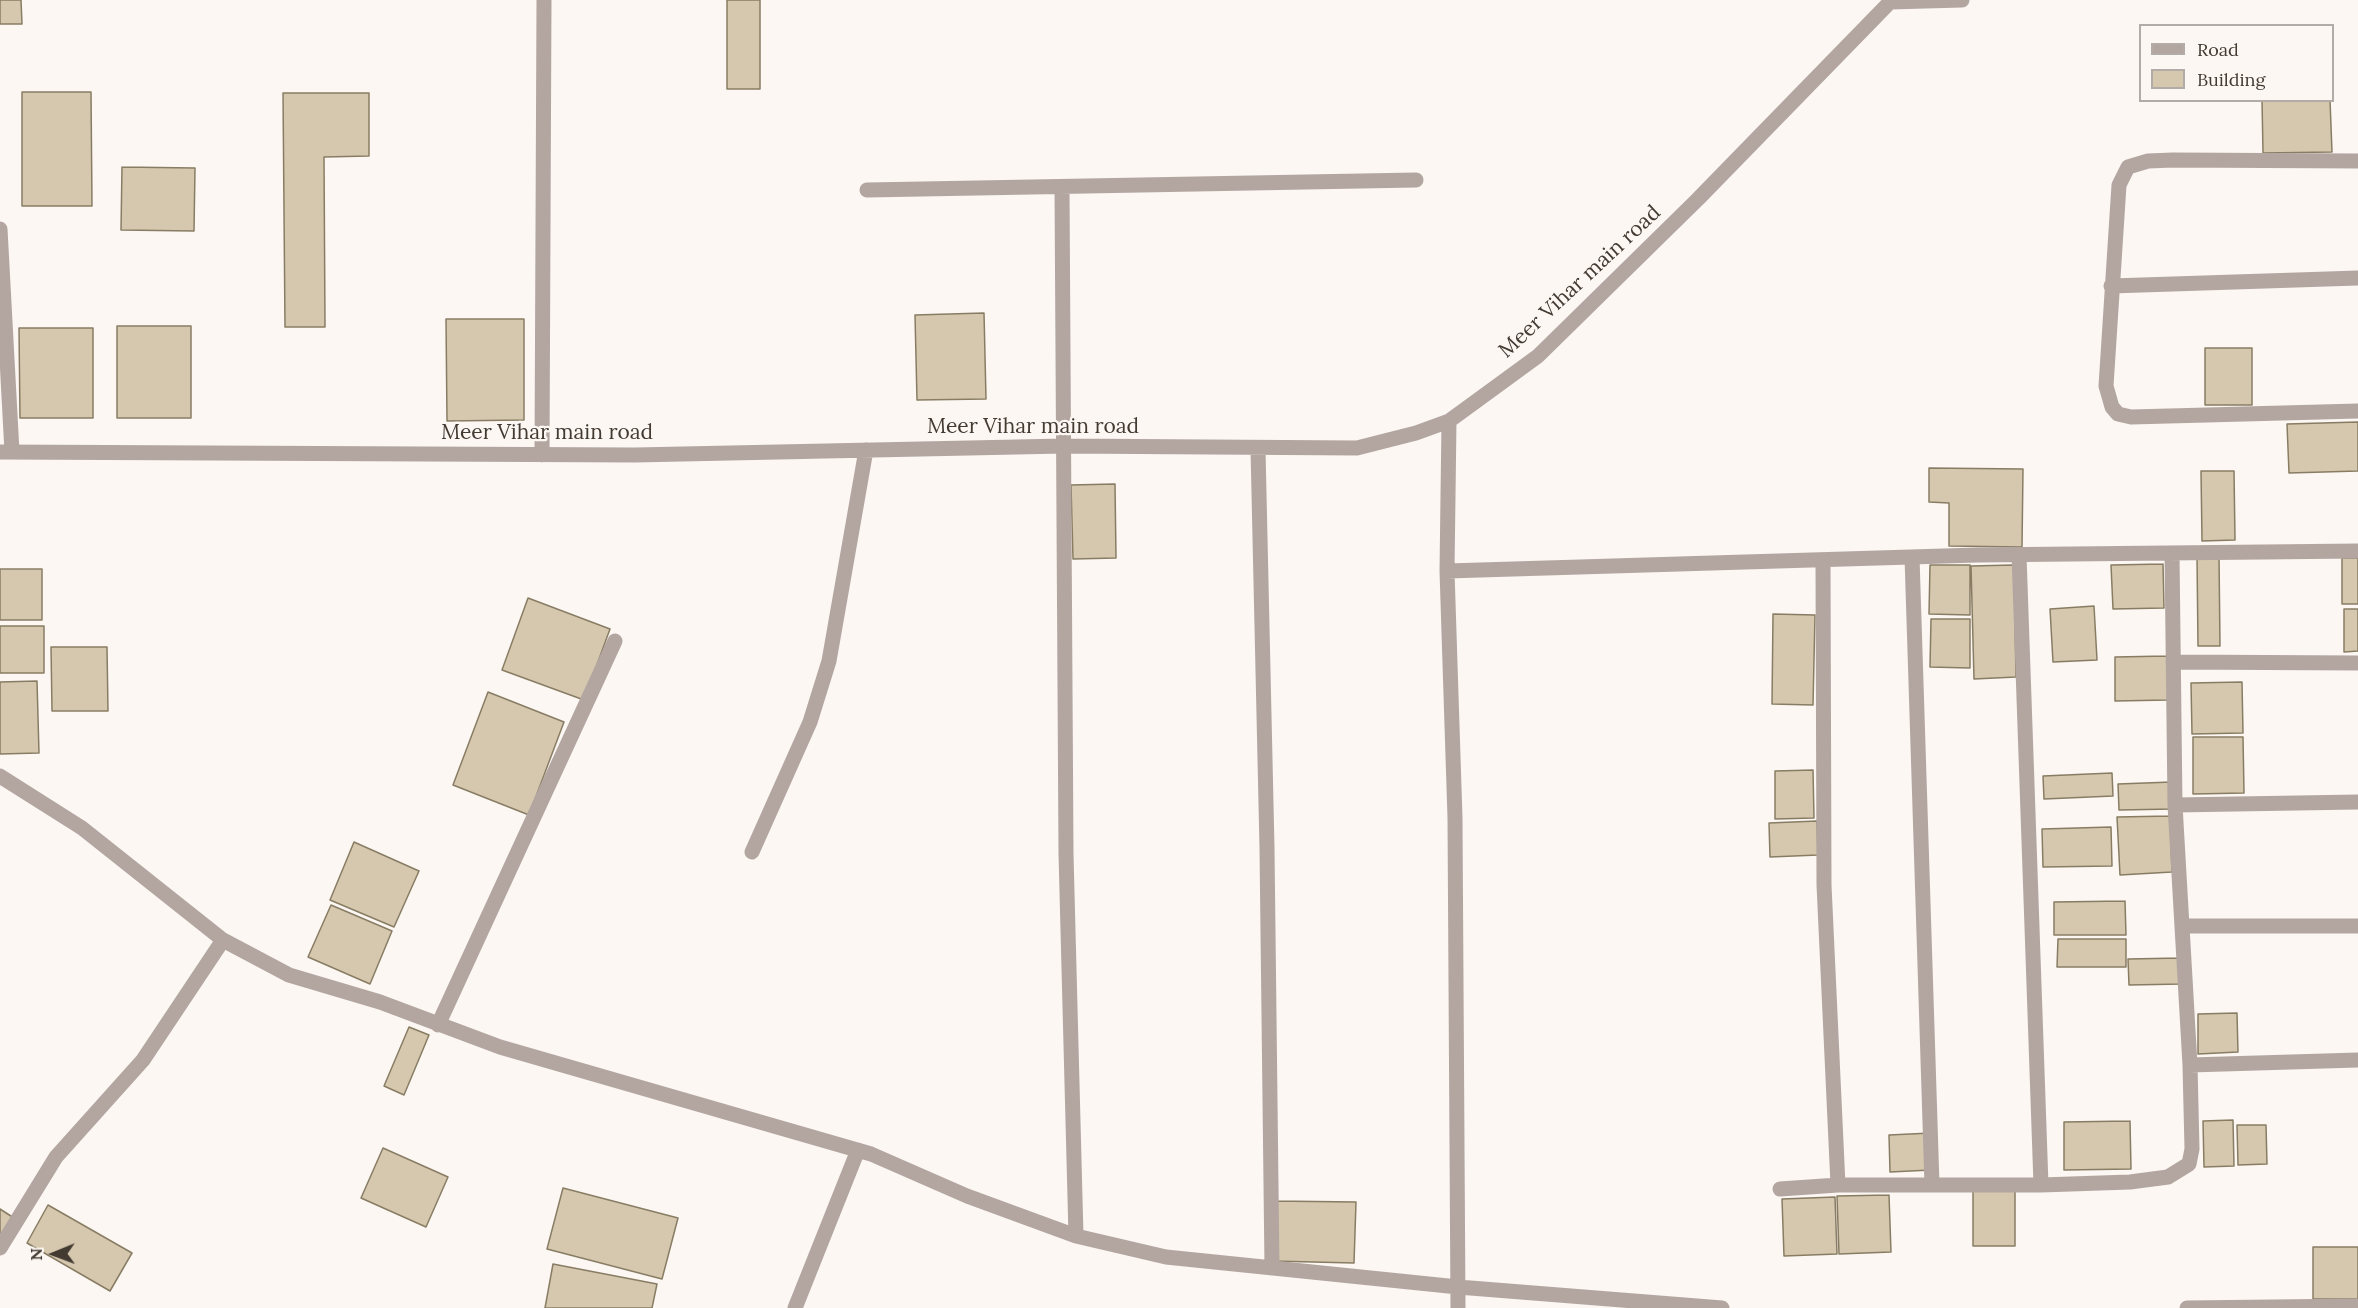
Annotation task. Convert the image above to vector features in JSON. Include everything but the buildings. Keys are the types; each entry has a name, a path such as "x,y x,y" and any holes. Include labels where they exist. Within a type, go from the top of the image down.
{"street":[{"path":"542,455 544,0"},
{"path":"1891,1 1962,0"},
{"name":"Meer Vihar main road","path":"6,452 542,455 1064,446 1357,448 1416,433 1449,421 1538,356 1698,199 1891,1"},
{"path":"2358,161 2173,160 2148,161 2128,167 2119,185 2106,386 2112,407 2118,414 2130,417 2358,411"},
{"path":"867,190 1416,180"},
{"path":"1062,188 1066,854 1076,1236"},
{"path":"0,229 6,452"},
{"path":"2111,286 2358,278"},
{"path":"1449,421 1447,570 1455,818 1458,1308"},
{"path":"1258,449 1268,848 1272,1268"},
{"path":"752,852 810,722 829,661 866,450"},
{"path":"1447,570 1912,557 2358,551"},
{"path":"1780,1189 1838,1185 2041,1185 2130,1182 2168,1177 2189,1164 2192,1149 2190,1065 2184,926 2175,805 2172,553"},
{"path":"2019,555 2041,1185"},
{"path":"1912,557 1932,1185"},
{"path":"1823,561 1824,885 1838,1185"},
{"path":"438,1025 615,641"},
{"path":"2173,662 2358,663"},
{"path":"0,776 82,828 180,908 223,939 289,975 380,1002 500,1047 858,1150 967,1196 1076,1236 1166,1257 1458,1287 1722,1308"},
{"path":"2175,805 2358,802"},
{"path":"2184,926 2358,926"},
{"path":"0,1248 56,1157 143,1060 223,939"},
{"path":"2190,1065 2358,1060"},
{"path":"795,1308 858,1150"},
{"path":"2187,1308 2358,1306"}]}
